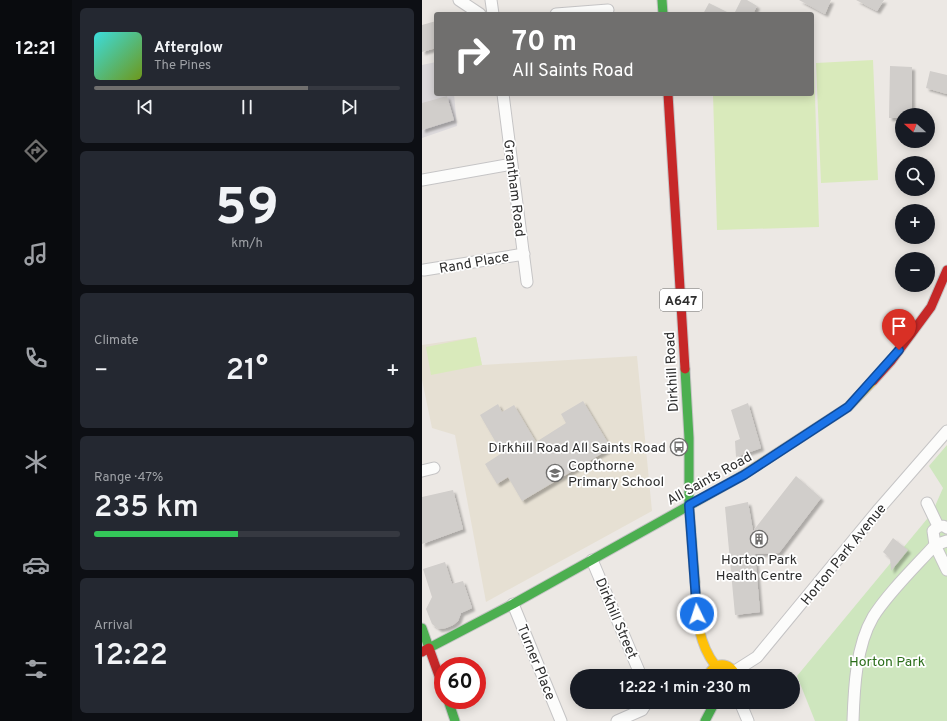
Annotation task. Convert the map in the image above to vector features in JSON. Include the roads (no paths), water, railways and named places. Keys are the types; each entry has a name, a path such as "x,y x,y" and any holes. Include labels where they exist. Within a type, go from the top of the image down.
{"main road":[{"path":"662,0 663,12"},
{"name":"Dirkhill Road","path":"668,96 689,438 689,505"},
{"name":"All Saints Road","path":"425,650 513,604 750,471 848,407 891,361 931,307 947,270"},
{"name":"A647","path":"689,505 698,629 701,643 707,655 715,665"},
{"path":"422,628 425,650 434,668"},
{"path":"712,669 715,665 720,664 728,665 731,669"},
{"path":"451,709 455,721"},
{"path":"700,720 702,709"},
{"path":"700,720 709,709"}],"street":[{"path":"459,0 477,12"},
{"path":"491,0 493,12"},
{"path":"582,12 608,10"},
{"name":"Grantham Road","path":"503,96 527,282"},
{"path":"422,180 512,164"},
{"name":"Rand Place","path":"424,270 524,254"},
{"name":"Horton Park Avenue","path":"741,669 757,657 879,509 947,431"},
{"path":"422,471 434,468"},
{"path":"927,502 942,527 933,531 935,545 947,570"},
{"path":"852,721 854,684 860,652 873,618 935,545 947,541"},
{"name":"Dirkhill Street","path":"592,560 639,669"},
{"name":"Turner Place","path":"513,604 561,721"},
{"path":"617,721 643,709"},
{"path":"743,709 748,721"}],"place":[{"name":"Dirkhill Road All Saints Road","path":"679,447"},
{"name":"Copthorne Primary School","path":"555,473"},
{"name":"Horton Park Health Centre","path":"759,539"}],"park label":[{"name":"Horton Park","path":"887,661"}]}
